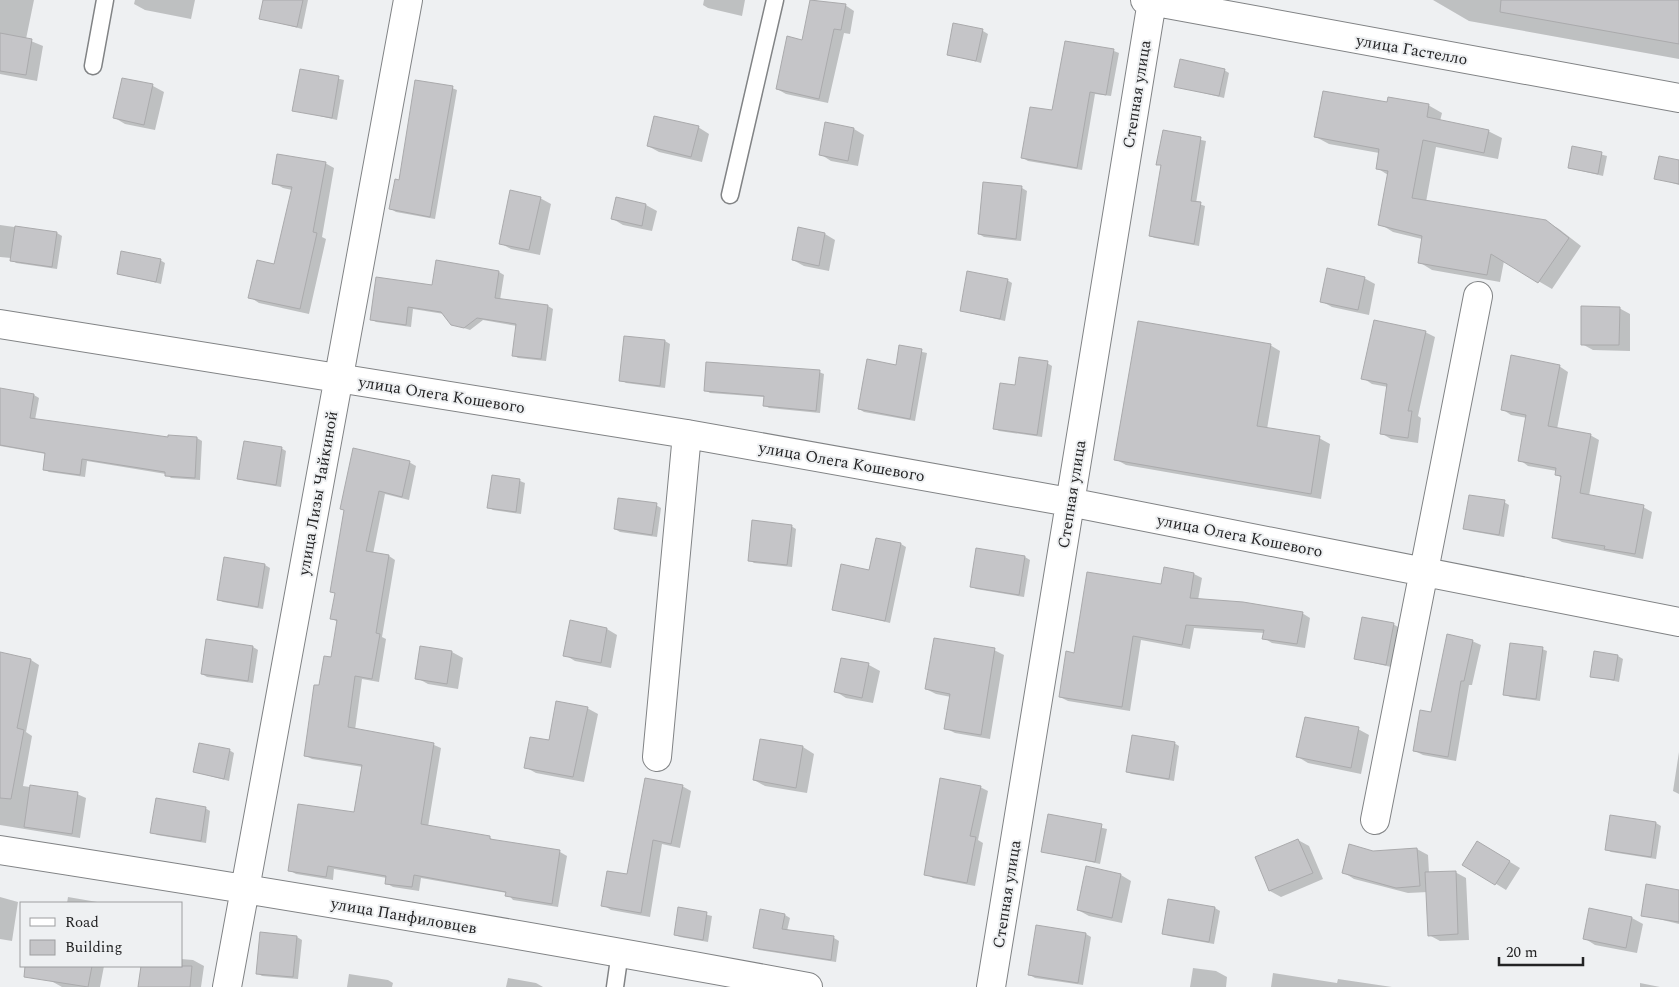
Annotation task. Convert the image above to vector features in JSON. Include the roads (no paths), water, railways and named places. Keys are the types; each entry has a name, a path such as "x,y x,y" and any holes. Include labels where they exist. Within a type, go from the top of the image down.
{"street":[{"name":"улица Лизы Чайкиной","path":"227,987 408,0"},
{"name":"улица Гастелло","path":"1148,0 1190,4 1679,98"},
{"name":"Степная улица","path":"991,987 1148,0"},
{"path":"1376,820 1423,570 1478,296"},
{"name":"улица Олега Кошевого","path":"0,324 687,434 1069,502 1423,570 1679,622"},
{"path":"657,757 687,434"},
{"name":"улица Панфиловцев","path":"0,850 245,888 620,952 808,987"}],"lane":[{"path":"93,66 105,0"},
{"path":"730,194 775,0"},
{"path":"615,987 620,952"}]}
